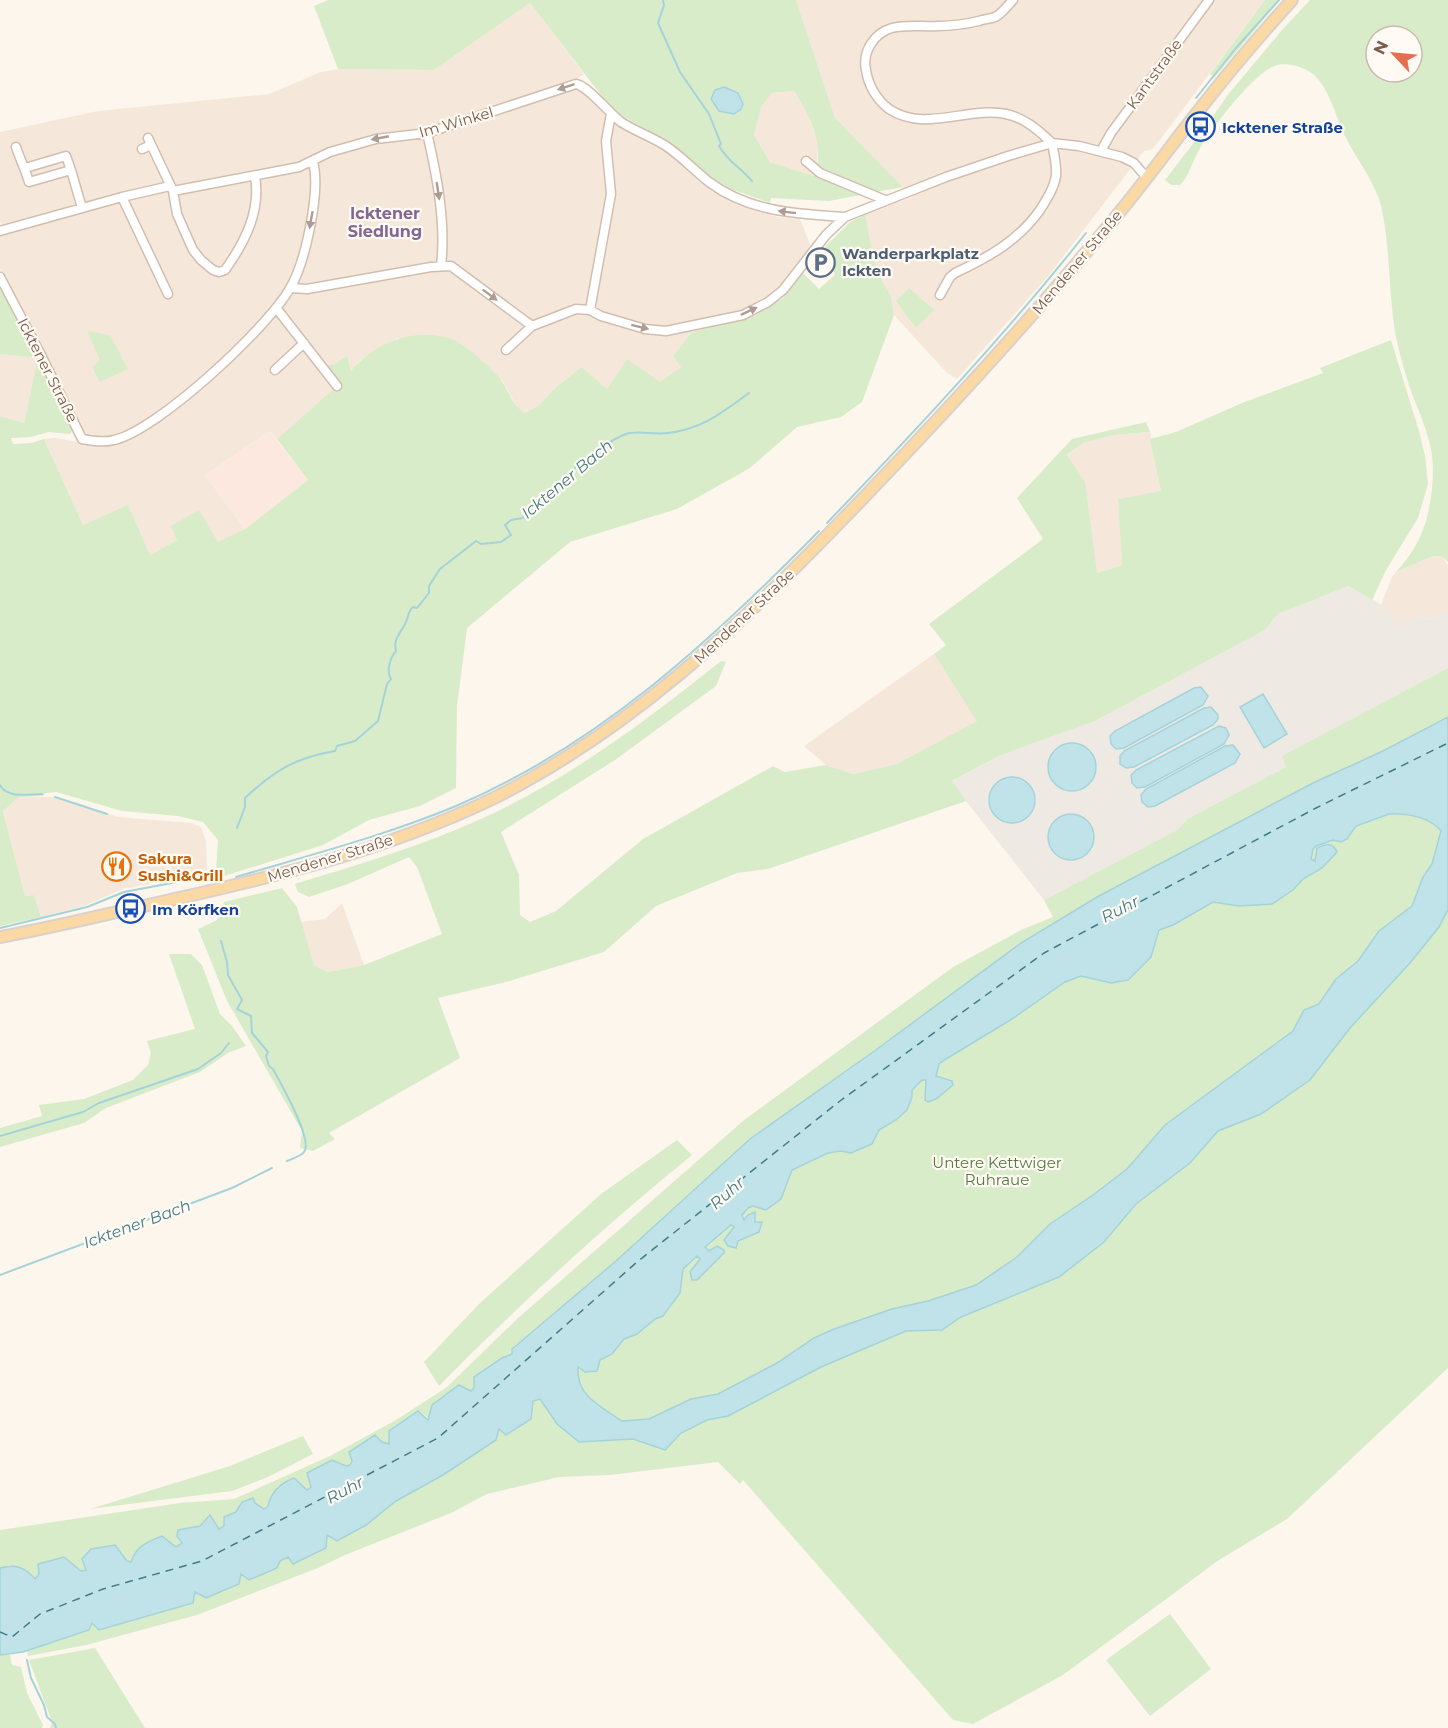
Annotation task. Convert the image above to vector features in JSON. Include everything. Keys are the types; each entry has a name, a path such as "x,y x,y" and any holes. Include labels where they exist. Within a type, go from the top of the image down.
{"main road":[{"name":"Mendener Straße","path":"0,937 215,891 344,856 410,834 493,798 555,764 621,721 726,635 790,575 909,452 1019,331 1147,178 1208,98 1292,0"}],"street":[{"path":"940,295 955,273 993,254 1018,236 1032,221 1049,196 1056,178 1052,143 1034,126 1007,114 992,113 924,119 903,116 889,108 877,97 867,76 866,54 872,42 882,32 899,26 952,25 996,16 1013,0"},
{"name":"Kantstraße","path":"1101,151 1111,133 1204,2"},
{"name":"Im Winkel","path":"0,231 122,197 298,167 332,152 375,139 427,133 576,84 588,89 611,114"},
{"path":"590,310 611,194 606,141 611,114 668,147 709,182 746,202 778,212 845,216"},
{"path":"427,133 439,196 443,236 441,266"},
{"path":"142,149 150,141 172,189 177,214 193,250 201,260 219,272 225,270 248,233 256,202 255,176"},
{"path":"506,350 532,326 576,309 590,310 601,316 645,329 666,331 743,315 768,302 783,290 826,235 845,216 1008,156 1052,143 1078,146 1122,157 1134,163 1147,178"},
{"path":"16,147 29,182 71,170"},
{"path":"25,168 66,156 82,208"},
{"path":"806,161 820,173 885,200"},
{"name":"Icktener Straße","path":"0,277 82,439 101,442 114,440 127,435 183,399 277,309 291,288 312,220 316,180 313,162"},
{"path":"122,197 168,294"},
{"path":"291,288 308,289 452,266 532,326"},
{"path":"277,309 337,386"},
{"path":"275,369 304,343"}],"shaded area":[{"path":"796,0 1265,0 1156,145 1151,150 1144,151 1050,274 957,379 946,372 894,315 891,295 882,281 873,257 866,217 870,212 913,197 835,119"},
{"path":"530,3 584,74 574,81 599,107 627,129 662,148 730,198 777,217 800,219 811,247 781,284 740,312 691,322 692,332 674,356 681,367 660,382 607,389 582,367 556,387 538,406 525,413 518,409 502,380 398,338 360,360 351,371 347,355 334,365 327,365 340,383 277,439 270,431 205,475 245,529 218,543 199,510 177,540 150,555 128,506 83,525 44,439 56,438 87,444 0,269 0,235 5,233 0,221 0,132 98,111 269,94 321,72 338,69 434,70"},
{"path":"794,91 808,115 818,141 817,167 814,176 770,162 754,135 760,107 772,93"},
{"path":"0,354 39,358 24,423 0,416"},
{"path":"270,431 308,480 245,529 205,475"},
{"path":"1150,432 1161,492 1119,499 1122,565 1097,573 1067,456 1083,443 1114,435"},
{"path":"1433,556 1441,556 1448,565 1448,612 1429,619 1421,616 1399,628 1387,608 1381,605 1392,577 1396,572"},
{"path":"1349,586 1387,608 1399,627 1421,616 1429,619 1448,612 1448,668 1283,756 1286,767 1189,818 1177,830 1044,900 951,782 999,756 1095,721 1265,630 1278,614"},
{"path":"934,654 978,721 898,764 853,774 826,765 804,746"},
{"path":"19,797 53,797 118,817 191,823 201,827 206,841 207,874 125,888 84,906 41,917 34,895 25,896 3,810"},
{"path":"342,903 364,965 328,972 314,965 301,922 325,919"}],"green space":[{"path":"328,0 796,0 835,118 903,187 829,201 771,198 770,203 728,188 703,172 674,145 611,108 530,3 434,70 338,69 314,6","holes":["794,91 811,121 817,142 817,165 814,176 770,162 754,135 761,107 772,93"]},
{"path":"1265,0 1280,0 1214,78 1210,74"},
{"path":"1310,0 1448,0 1448,562 1441,556 1433,556 1396,572 1413,550 1426,521 1433,468 1429,439 1410,387 1396,337 1384,222 1375,188 1346,138 1321,83 1307,70 1284,64 1265,71 1243,92 1202,145 1183,182 1180,185 1171,185 1165,180 1227,96"},
{"path":"870,212 866,217 873,257 882,281 891,295 894,315 862,402 841,417 797,427 750,468 677,509 570,542 467,628 457,706 456,788 420,806 369,820 323,845 221,877 216,873 218,840 203,822 178,816 122,811 56,792 46,793 43,796 19,797 3,811 25,896 34,895 41,917 0,926 0,416 24,423 38,359 73,430 70,434 48,432 31,437 11,438 13,444 31,443 44,439 83,525 128,505 150,555 177,540 171,526 199,510 218,542 245,529 308,480 277,439 340,383 326,365 334,365 347,355 351,371 372,352 396,340 424,335 451,339 470,350 491,369 501,380 517,406 525,413 538,406 556,387 582,367 607,389 627,359 660,382 681,367 673,356 692,332 756,315 784,297 803,273 819,289 835,275 825,247 850,222"},
{"path":"0,283 37,358 0,354"},
{"path":"909,288 934,310 916,328 896,301"},
{"path":"87,331 110,335 128,369 100,382 92,367 100,360"},
{"path":"1391,340 1419,431 1428,484 1418,518 1386,570 1372,600 1349,586 1278,614 1265,630 1095,721 999,756 952,781 966,801 768,869 737,873 656,906 604,952 506,982 438,998 460,1058 329,1133 335,1139 313,1151 300,1148 302,1131 227,1001 198,929 217,920 224,902 282,888 297,907 314,965 328,972 364,965 442,934 417,867 409,857 348,884 309,897 298,892 295,884 435,838 514,803 606,748 721,661 726,662 716,686 615,760 501,832 519,875 520,915 530,922 556,911 643,839 773,766 785,772 826,765 853,774 897,764 977,721 934,654 946,645 929,624 1043,539 1017,498 1072,439 1146,422 1150,432 1114,435 1083,443 1067,455 1085,482 1097,573 1122,565 1118,499 1161,491 1150,439 1176,432 1242,403 1323,373 1320,368"},
{"path":"1448,668 1448,717 1383,751 1313,783 1097,897 1021,943 750,1139 616,1261 512,1348 513,1354 474,1377 474,1388 471,1391 459,1385 432,1405 429,1418 418,1411 389,1431 389,1444 382,1442 379,1437 352,1461 351,1465 307,1490 294,1478 284,1485 263,1509 254,1503 236,1512 224,1526 218,1529 210,1515 176,1548 131,1562 81,1571 39,1574 35,1580 10,1565 0,1568 0,1530 180,1503 234,1499 330,1456 396,1420 447,1387 517,1319 743,1121 953,967 1021,930 1053,917 1044,900 1177,830 1189,818 1286,767 1282,756"},
{"name":"Untere Kettwiger Ruhraue","path":"1448,764 1448,1368 1287,1519 1219,1560 1063,1675 973,1724 953,1720 743,1480 740,1484 718,1462 610,1475 559,1477 487,1494 451,1513 197,1615 86,1645 28,1656 27,1650 89,1630 92,1622 99,1629 124,1623 195,1592 207,1598 239,1584 241,1574 277,1568 279,1561 327,1534 908,1058"},
{"path":"169,954 191,954 202,965 220,1014 246,1046 228,1053 200,1072 106,1108 84,1123 0,1147 0,1128 42,1116 39,1105 84,1099 133,1080 148,1065 151,1053 147,1041 195,1029"},
{"path":"677,1140 692,1155 562,1267 439,1386 424,1362 480,1303 601,1194"},
{"path":"303,1436 313,1454 268,1477 232,1491 90,1509 227,1467"},
{"path":"1170,1614 1211,1669 1150,1716 1106,1660"},
{"path":"95,1648 145,1728 50,1728 52,1722 29,1660"},
{"path":"0,1655 10,1655 12,1665 21,1667 27,1693 43,1725 42,1728 0,1728"}],"water":[{"path":"724,87 738,93 743,104 741,109 734,114 719,111 711,99 715,90"},
{"path":"1201,687 1208,696 1203,705 1124,748 1116,749 1111,744 1110,736 1115,731 1194,688"},
{"path":"1263,694 1287,734 1264,748 1240,707"},
{"path":"1211,707 1218,715 1213,725 1134,767 1126,768 1120,764 1120,756 1124,751 1204,708"},
{"name":"Ruhr","path":"1448,717 1448,910 1439,927 1410,963 1350,1028 1310,1080 1261,1114 1218,1131 1190,1163 1136,1204 1104,1242 1059,1277 961,1317 942,1330 906,1331 821,1367 728,1416 707,1420 681,1433 665,1450 633,1439 579,1442 557,1424 540,1399 533,1401 531,1419 506,1435 499,1429 496,1440 443,1475 396,1501 366,1525 337,1541 327,1535 326,1548 293,1564 288,1557 280,1561 277,1568 249,1580 241,1574 239,1584 206,1598 195,1592 193,1603 99,1630 92,1623 89,1630 23,1652 0,1655 0,1568 10,1566 19,1568 35,1579 39,1574 38,1564 64,1557 81,1571 86,1570 82,1559 91,1549 115,1545 127,1561 131,1562 139,1548 162,1536 176,1547 182,1543 177,1536 178,1530 200,1526 210,1515 219,1529 224,1526 224,1517 236,1512 242,1502 253,1498 255,1503 264,1509 277,1489 294,1478 307,1490 311,1487 307,1473 332,1460 346,1466 350,1465 352,1461 349,1452 375,1435 382,1442 389,1444 389,1431 418,1411 428,1420 432,1405 459,1385 471,1391 474,1388 474,1377 512,1354 512,1349 616,1261 750,1139 1021,943 1097,897 1313,783 1383,751","holes":["1389,814 1424,819 1441,831 1432,864 1423,877 1412,906 1379,931 1358,961 1336,979 1319,1004 1304,1010 1293,1031 1165,1125 1127,1169 1050,1224 1017,1257 976,1285 928,1301 892,1309 834,1329 814,1338 777,1363 718,1394 691,1399 649,1419 622,1421 585,1393 578,1377 578,1367 585,1372 597,1371 600,1360 612,1354 624,1339 637,1334 655,1319 663,1316 680,1293 683,1269 697,1256 700,1259 690,1272 692,1280 697,1280 724,1253 724,1250 717,1246 709,1251 705,1247 731,1225 734,1227 724,1240 728,1246 736,1248 738,1241 759,1232 762,1222 755,1222 755,1212 744,1220 742,1215 748,1208 753,1206 766,1210 781,1199 792,1170 828,1153 841,1151 851,1153 872,1144 879,1130 907,1110 912,1090 922,1080 926,1080 925,1100 928,1102 936,1099 953,1085 952,1081 936,1076 939,1064 946,1059 1012,1019 1065,982 1081,976 1111,983 1128,980 1151,957 1159,930 1173,925 1213,902 1239,906 1272,904 1293,890 1303,879 1322,868 1337,852 1331,845 1317,848 1315,861 1311,859 1316,846 1333,840 1341,842 1347,839 1356,826"]},
{"path":"1219,726 1226,728 1229,735 1224,744 1145,787 1137,788 1132,783 1131,775 1136,770"},
{"path":"1072,743 1089,750 1096,767 1089,784 1072,791 1055,784 1048,767 1055,750"},
{"path":"1233,745 1240,754 1235,763 1155,806 1148,807 1142,802 1141,795 1146,789 1225,746"},
{"path":"1012,777 1028,784 1035,800 1028,816 1012,823 996,816 989,800 996,784"},
{"path":"1071,814 1087,821 1094,837 1087,853 1071,860 1055,853 1048,837 1055,821"}],"waterway":[{"name":"Icktener Bach","path":"663,0 664,5 658,23 680,72 709,114 721,144 719,146 752,181"},
{"path":"1196,98 1279,0"},
{"path":"827,523 960,381 1086,233"},
{"name":"Icktener Bach","path":"237,828 245,807 245,798 266,780 308,757 335,751 337,746 355,741 378,721 387,684 391,679 389,668 396,651 396,640 410,611 413,607 417,608 429,593 429,586 440,569 476,541 481,544 501,542 511,535 505,525 511,520 523,518 572,471 600,448 614,440 631,433 662,433 690,428 711,419 749,393"},
{"path":"236,877 429,817 508,781 558,753 605,721 695,650 779,572 819,531"},
{"path":"0,785 13,794 42,794"},
{"path":"55,797 107,814"},
{"path":"0,928 87,907 124,892 177,882"},
{"name":"Icktener Bach","path":"221,941 228,975 242,1000 237,1009 251,1016 252,1033 268,1052 266,1056 269,1066 273,1069 289,1098 304,1136 306,1146 304,1152 287,1161"},
{"path":"0,1136 83,1112 99,1103 198,1069 221,1053 229,1043"},
{"name":"Icktener Bach","path":"0,1275 232,1188 272,1168"},
{"path":"27,1660 31,1678 47,1717 56,1728"}],"ferry route":[{"path":"0,1632 12,1637 40,1614 103,1589 202,1561 438,1438 637,1262 840,1101 1044,953 1316,808 1448,743"}],"place":[{"name":"Icktener Straße","path":"1201,127"},
{"name":"Wanderparkplatz Ickten","path":"821,262"},
{"name":"Sakura Sushi&Grill","path":"117,867"},
{"name":"Im Körfken","path":"131,909"}],"district":[{"name":"Icktener Siedlung","path":"385,222"}]}
